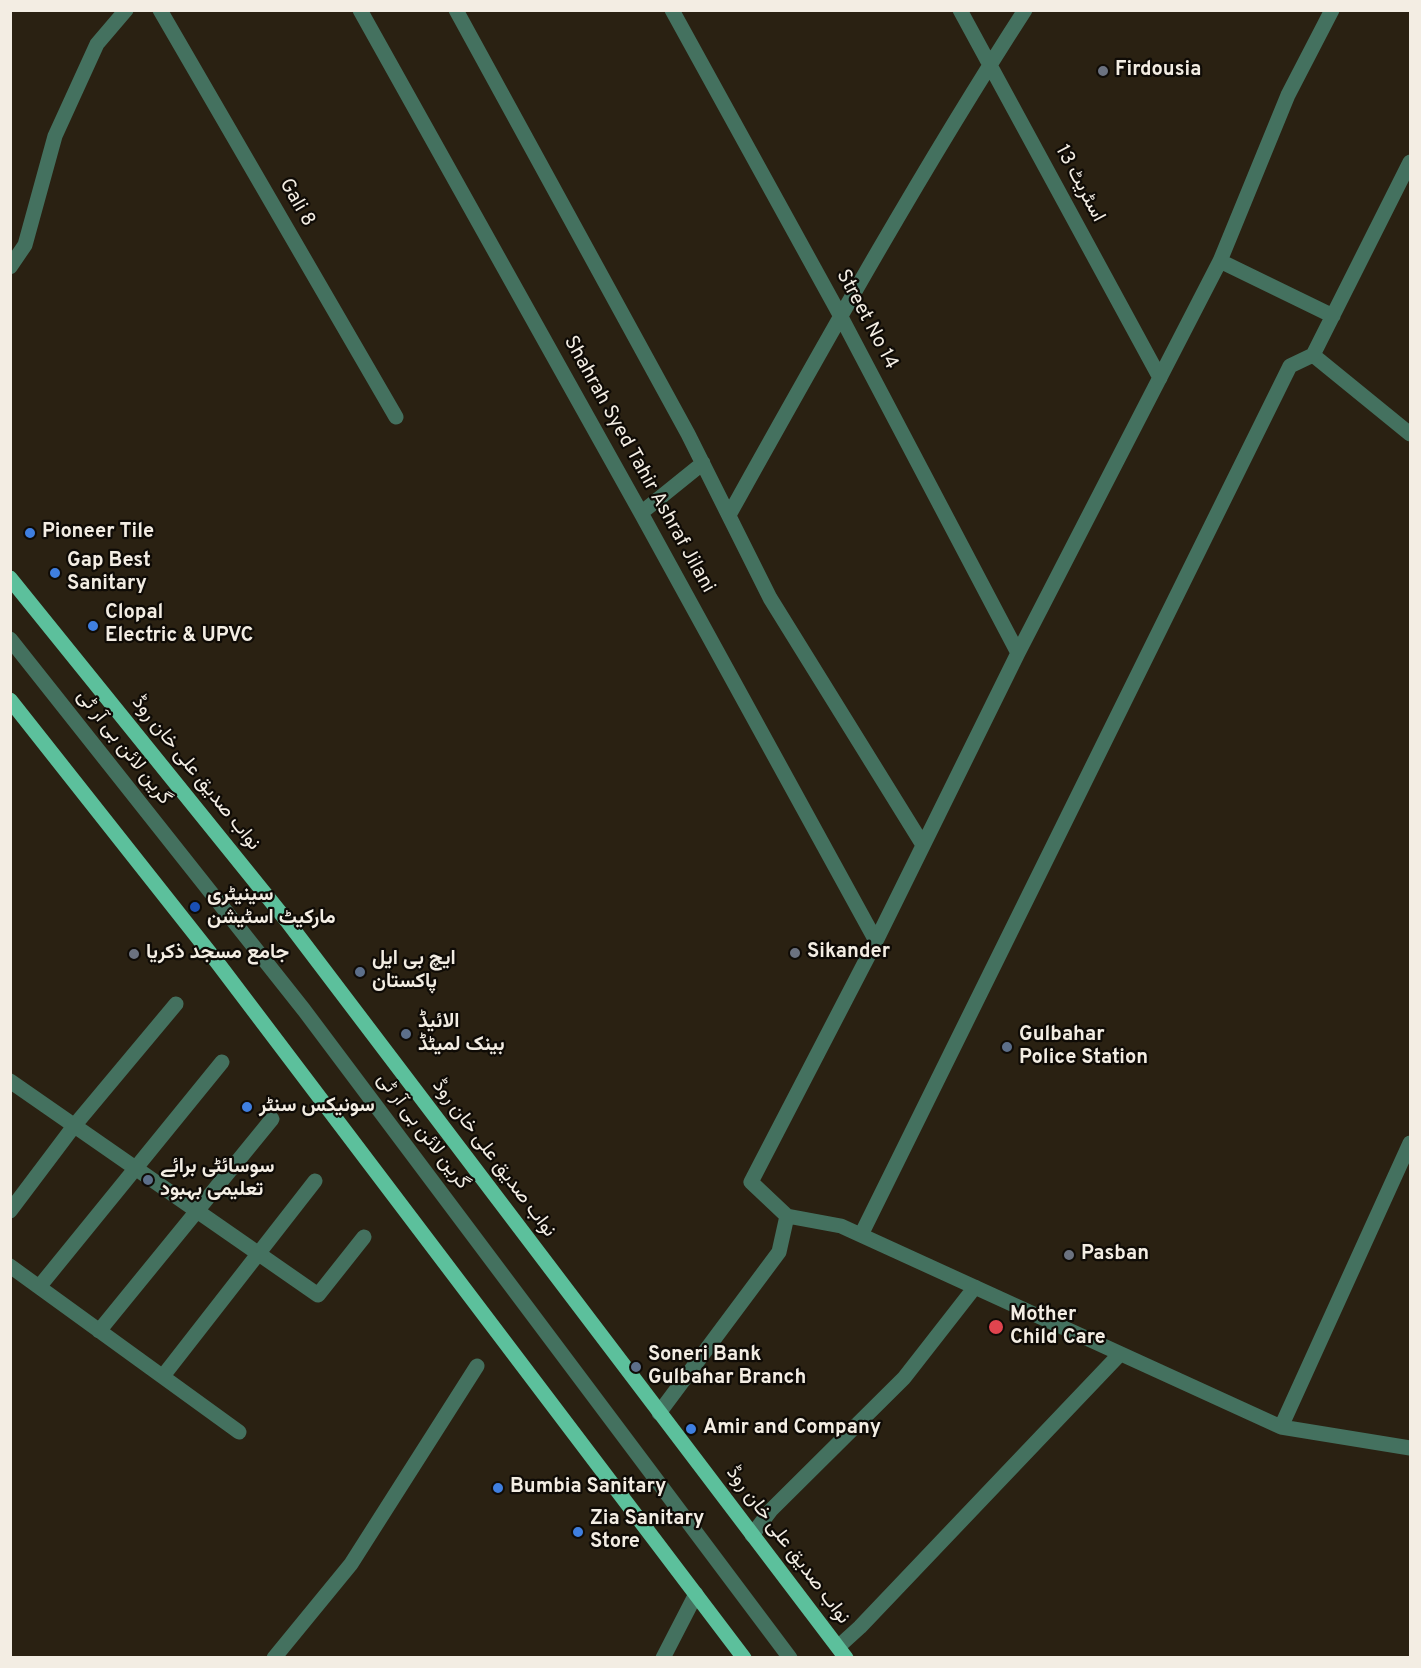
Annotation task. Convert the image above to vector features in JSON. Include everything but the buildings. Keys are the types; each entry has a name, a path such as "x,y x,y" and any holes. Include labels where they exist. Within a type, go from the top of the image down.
{"main road":[{"name":"نواب صدیق علی خان روڈ","path":"10,578 287,921 842,1652"},
{"path":"10,700 217,962 742,1657"}],"street":[{"path":"10,267 25,245 55,136 97,44 126,10"},
{"name":"Gali 8","path":"160,10 396,417"},
{"name":"Shahrah Syed Tahir Ashraf Jilani","path":"360,10 641,513 876,941"},
{"path":"456,10 703,463 770,598 923,845"},
{"name":"Street No 14","path":"672,10 840,315 1018,653"},
{"name":"اسٹریٹ 13","path":"960,10 1160,378"},
{"path":"729,515 840,315 990,64 1025,10"},
{"path":"1332,10 1288,95 1220,261 1018,653 876,941 751,1182 787,1216 841,1226 1281,1427 1410,1448"},
{"path":"861,1235 1290,366 1314,355 1410,162"},
{"path":"1220,261 1333,316"},
{"path":"1314,355 1410,434"},
{"path":"641,513 703,463"},
{"name":"گرین لائن بی آر ٹی","path":"10,639 304,1010 790,1658"},
{"path":"10,1211 74,1126 176,1004"},
{"path":"39,1287 222,1062"},
{"path":"10,1081 318,1295 364,1237"},
{"path":"99,1331 272,1119"},
{"path":"1281,1427 1410,1143"},
{"path":"162,1376 315,1181"},
{"path":"659,1413 779,1252 787,1216"},
{"path":"10,1266 239,1432"},
{"path":"752,1535 771,1510 904,1378 975,1287"},
{"path":"842,1652 860,1627 1120,1354"},
{"path":"274,1658 351,1564 477,1366"},
{"path":"663,1658 696,1594"}],"place":[{"name":"Firdousia","path":"1103,71"},
{"name":"Pioneer Tile","path":"30,533"},
{"name":"Gap Best Sanitary","path":"55,573"},
{"name":"Clopal Electric & UPVC","path":"93,626"},
{"name":"سینیٹری مارکیٹ اسٹیشن","path":"195,907"},
{"name":"Sikander","path":"795,953"},
{"name":"جامع مسجد ذکریا","path":"134,954"},
{"name":"ایچ بی ایل پاکستان","path":"360,972"},
{"name":"الائیڈ بینک لمیٹڈ","path":"406,1034"},
{"name":"Gulbahar Police Station","path":"1007,1047"},
{"name":"سونیکس سنٹر","path":"247,1107"},
{"name":"سوسائٹی برائے تعلیمی بہبود","path":"148,1180"},
{"name":"Pasban","path":"1069,1255"},
{"name":"Mother Child Care","path":"996,1327"},
{"name":"Soneri Bank Gulbahar Branch","path":"636,1367"},
{"name":"Amir and Company","path":"691,1429"},
{"name":"Bumbia Sanitary","path":"498,1488"},
{"name":"Zia Sanitary Store","path":"578,1532"}]}
